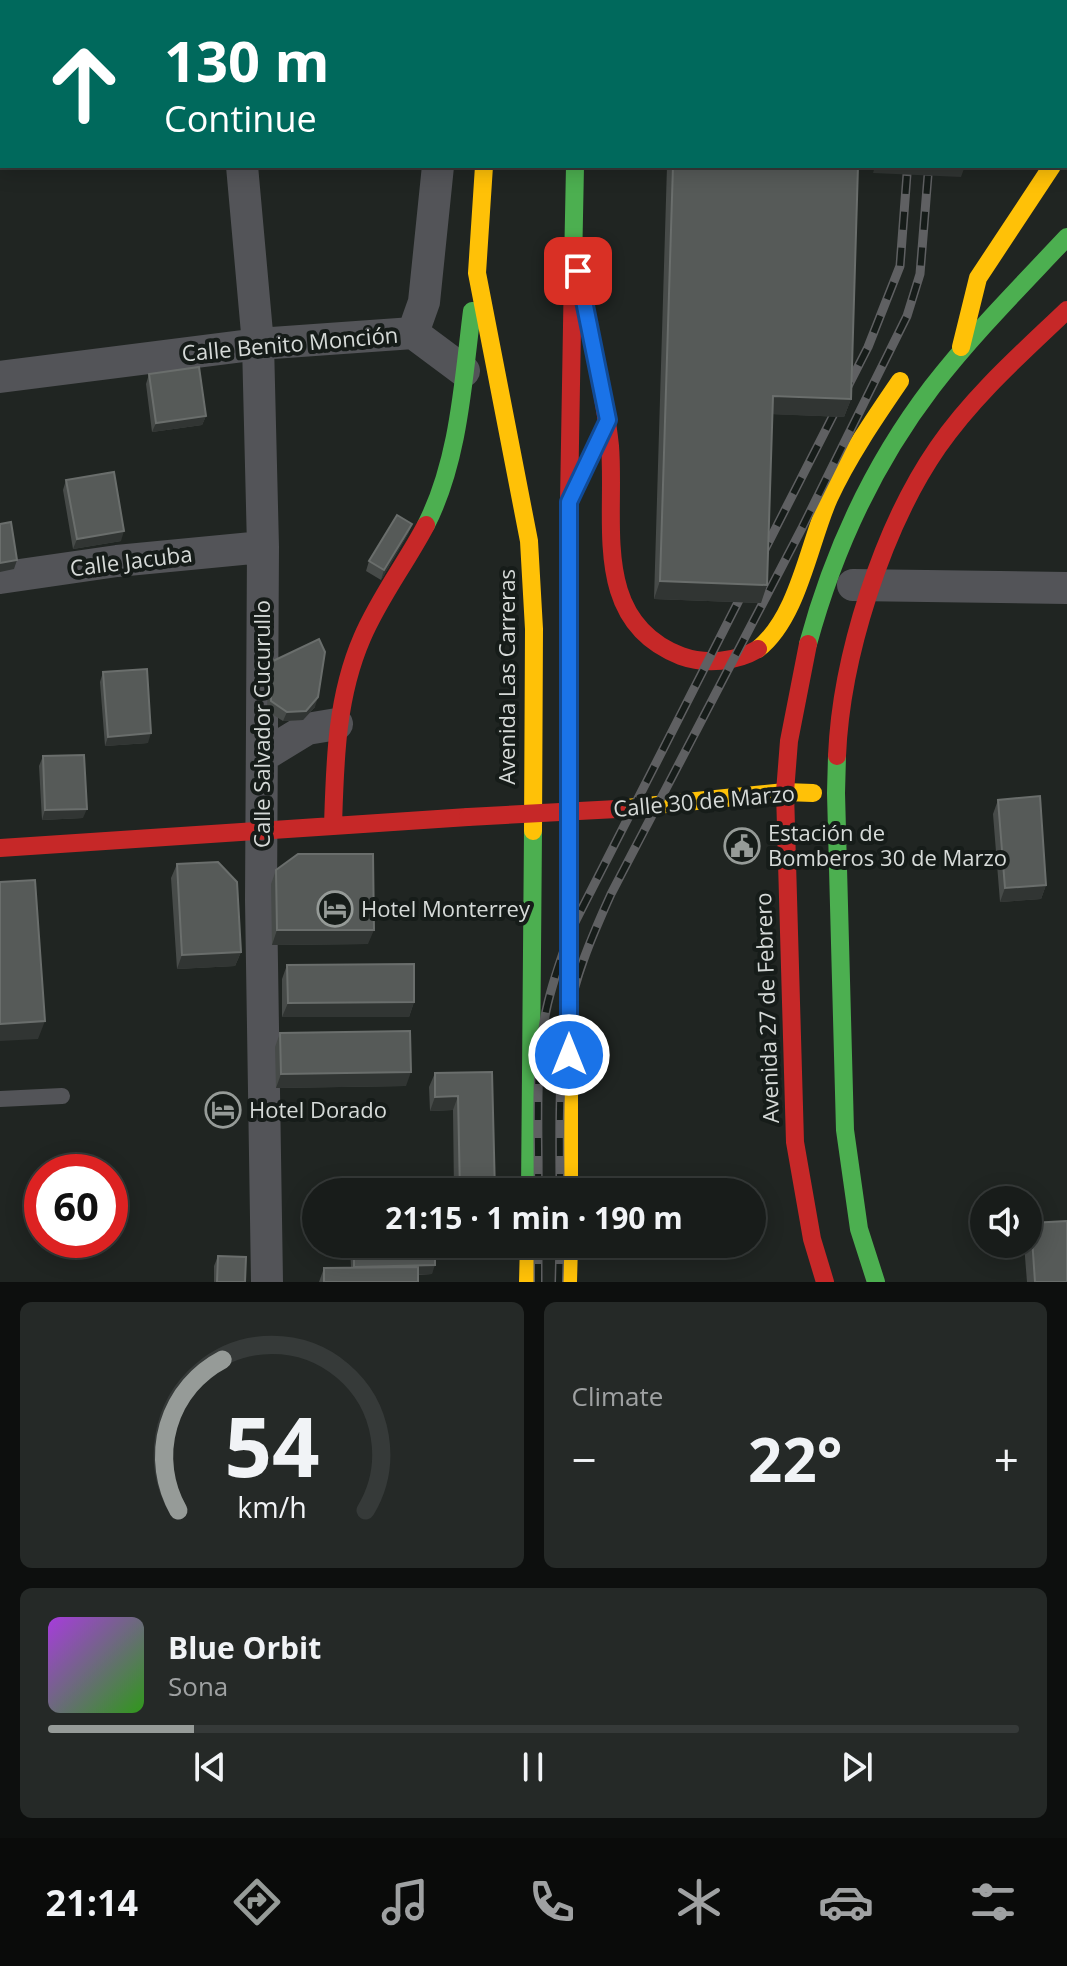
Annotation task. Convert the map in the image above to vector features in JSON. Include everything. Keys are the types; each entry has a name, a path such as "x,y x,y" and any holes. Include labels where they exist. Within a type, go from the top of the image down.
{"main road":[{"name":"Avenida Las Carreras","path":"484,168 477,273 529,541 534,629 530,1178"},
{"path":"569,1178 569,502 575,168"},
{"path":"949,316 1051,168"},
{"name":"Avenida 27 de Febrero","path":"876,1282 859,1229 845,1130 836,793 838,733 852,658 871,586 897,519 938,447 974,369 1067,237"},
{"path":"573,244 608,420 612,468 610,542 614,582 628,614 651,639 676,655 702,661 726,661 751,655 771,638 785,614 828,500 865,433 912,372 974,369 978,278"},
{"path":"333,826 337,724 344,686 363,633 400,573 435,504 454,441 477,273"},
{"name":"Avenida 27 de Febrero","path":"825,1282 812,1239 795,1142 785,792 787,752 801,665 826,583 877,473 914,412 974,369 1067,310"},
{"path":"569,502 608,420"},
{"name":"Calle 30 de Marzo","path":"0,848 617,809 785,792 836,793"},
{"path":"528,1282 529,1258"},
{"path":"568,1282 569,1258"}],"street":[{"name":"Calle Salvador Cucurullo","path":"242,168 258,344 263,547 261,831 267,1282"},
{"name":"Calle Benito Monción","path":"0,377 258,344 413,333 424,302 438,168"},
{"path":"413,333 464,371"},
{"name":"Calle Jacuba","path":"0,578 117,561 263,547"},
{"path":"826,583 1067,588"},
{"path":"263,756 307,729 337,724"}],"lane":[{"path":"0,1099 62,1096"}],"building":[{"path":"673,168 858,168 851,399 773,396 767,585 660,581"},
{"path":"199,367 206,416 156,423 149,374"},
{"path":"114,472 124,531 77,539 66,480"},
{"path":"397,515 412,524 384,570 369,561"},
{"path":"11,522 17,560 0,563 0,524"},
{"path":"319,639 325,652 318,697 306,711 287,712 271,701 271,662"},
{"path":"147,669 151,733 108,737 103,672"},
{"path":"84,755 87,809 45,810 43,756"},
{"path":"1040,796 1046,885 1005,888 998,800"},
{"path":"298,854 373,854 374,930 277,930 276,870"},
{"path":"218,862 237,882 241,952 182,955 177,864"},
{"path":"35,880 45,1021 0,1024 0,882"},
{"path":"414,964 414,1002 288,1003 287,965"},
{"path":"410,1031 411,1072 281,1074 280,1033"},
{"path":"492,1072 495,1178 460,1178 458,1096 435,1097 435,1073"},
{"path":"1067,1221 1067,1282 1035,1282 1033,1258 1042,1258 1042,1222"},
{"path":"218,1256 246,1257 245,1282 217,1282"},
{"path":"354,1258 435,1258 435,1265 354,1267"},
{"path":"418,1267 418,1282 324,1282 324,1268"}],"railway":[{"path":"538,1178 538,1078 542,1033 551,990 568,938 868,347 900,266 907,174"},
{"path":"560,1178 563,1047 573,992 584,959 611,894 802,528 907,316 920,274 928,175"},
{"path":"538,1258 538,1282"},
{"path":"559,1282 560,1258"}],"traffic: fast":[{"path":"573,267 575,168"},
{"path":"808,644 843,542 874,477 911,416 948,367 1067,237"},
{"path":"426,525 453,447 472,311"},
{"path":"837,756 845,1130 859,1229 876,1282"},
{"path":"530,1178 533,831"}],"traffic: slow":[{"path":"484,168 477,273 529,541 534,629 533,831"},
{"path":"961,347 978,278 1051,168"},
{"path":"758,649 772,635 793,599 836,483 900,381"},
{"path":"617,809 785,792 813,793"},
{"path":"569,834 569,1178"},
{"path":"528,1282 529,1258"},
{"path":"568,1282 569,1258"}],"traffic: jam":[{"path":"569,834 573,267"},
{"path":"837,756 840,718 856,637 882,555 899,516 952,428 999,375 1067,310"},
{"path":"590,331 610,446 614,566 620,594 632,619 652,640 691,659 721,661 758,649"},
{"path":"426,525 376,609 353,661 338,730 333,826 468,817"},
{"path":"808,644 789,741 785,792 795,1142 812,1239 825,1282"},
{"path":"468,817 617,809"},
{"path":"0,848 333,826"}],"place":[{"name":"Estación de Bomberos 30 de Marzo","path":"742,846"},
{"name":"Hotel Monterrey","path":"335,909"},
{"name":"Hotel Dorado","path":"223,1110"}],"route":[{"path":"569,1055 569,502 608,420 578,271"}]}
